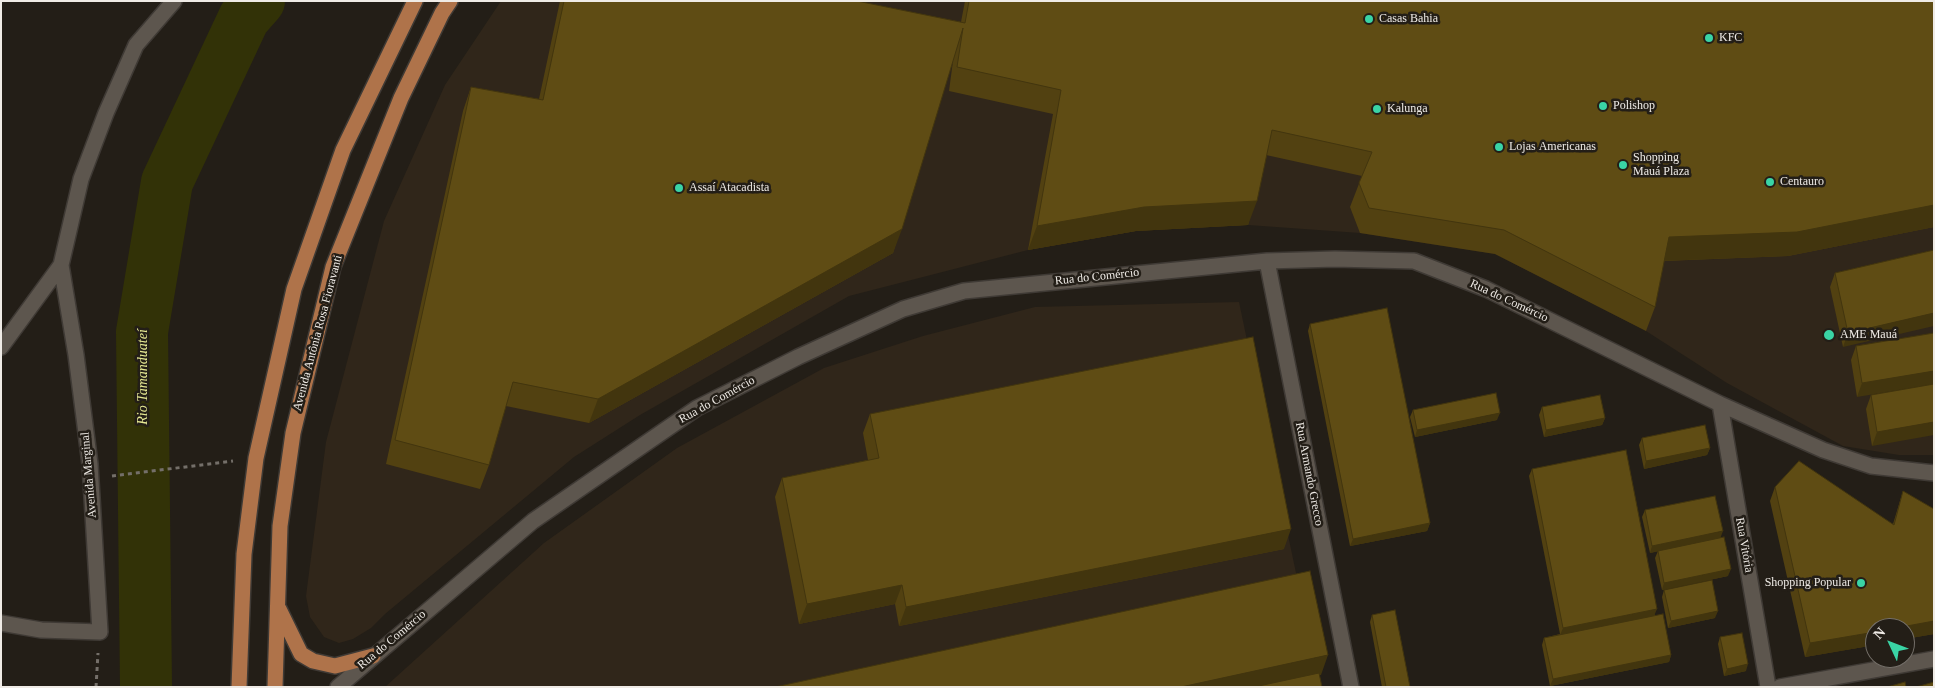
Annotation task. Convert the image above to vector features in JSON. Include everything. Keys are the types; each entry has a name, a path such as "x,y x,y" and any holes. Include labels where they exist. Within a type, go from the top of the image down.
{"main road":[{"path":"239,687 244,554 256,458 294,289 343,150 416,1"},
{"name":"Avenida Antônia Rosa Fioravanti","path":"275,687 280,526 293,433 333,267 401,98 442,13 450,1"},
{"path":"278,607 301,654 312,661 335,666 374,656"}],"street":[{"path":"1,347 61,264 81,179 106,113 136,45 174,1"},
{"name":"Rua do Comércio","path":"338,687 533,521 697,408 798,357 903,309 964,291 1266,261 1336,259 1414,262 1486,289 1720,404 1822,450 1871,466 1934,473"},
{"name":"Rua Armando Grecco","path":"1266,261 1351,687"},
{"name":"Avenida Marginal","path":"61,264 76,355 90,464 100,632"},
{"name":"Rua Vitória","path":"1720,404 1768,687"},
{"path":"1,623 41,630 100,632"},
{"path":"1780,687 1934,659"}],"path":[{"path":"111,476 222,462"},
{"path":"96,687 100,632"}],"shaded area":[{"path":"501,1 1934,1 1934,455 1899,455 1843,446 1727,383 1646,331 1495,254 1360,233 1248,225 1136,231 1028,250 849,296 640,415 574,457 385,614 371,628 353,639 339,643 324,637 310,617 306,596 326,442 384,221 445,85"},
{"path":"1239,302 1320,687 385,687 544,543 677,448 824,368 923,336 1035,307"}],"building":[{"path":"564,1 857,1 965,23 969,1 1934,1 1934,205 1797,232 1669,237 1655,307 1504,230 1369,208 1359,183 1372,152 1272,130 1257,201 1144,207 1037,226 1061,90 957,67 963,28 902,229 598,399 513,382 489,465 395,440 471,87 543,100"},
{"path":"1934,250 1934,313 1848,333 1835,273"},
{"path":"1387,308 1430,523 1353,539 1310,324"},
{"path":"1934,333 1934,371 1862,383 1856,346"},
{"path":"1253,337 1291,529 906,607 902,585 807,604 782,478 879,458 870,414"},
{"path":"1934,384 1934,422 1877,432 1871,395"},
{"path":"1496,393 1500,413 1417,430 1413,410"},
{"path":"1600,395 1605,418 1546,430 1542,407"},
{"path":"1705,425 1710,448 1646,461 1642,438"},
{"path":"1626,450 1657,609 1563,628 1532,469"},
{"name":"Shopping Popular","path":"1799,461 1894,525 1903,491 1934,509 1934,621 1915,624 1915,618 1865,618 1865,634 1810,643 1775,487"},
{"path":"1715,496 1723,531 1652,546 1645,510"},
{"path":"1724,537 1731,569 1664,583 1658,551"},
{"path":"1310,571 1328,655 1181,687 775,687"},
{"path":"1712,580 1718,611 1671,621 1664,590"},
{"path":"1395,610 1410,687 1386,687 1372,615"},
{"path":"1663,614 1671,655 1553,679 1544,638"},
{"path":"1742,633 1748,664 1727,669 1720,637"},
{"path":"1319,673 1322,687 1254,687"},
{"path":"1905,682 1906,687 1887,687"},
{"path":"1934,682 1934,687 1916,687"}],"waterway":[{"name":"Rio Tamanduateí","path":"146,687 142,332 167,182 244,18 259,1"}],"place":[{"name":"Casas Bahia","path":"1369,19"},
{"name":"KFC","path":"1709,38"},
{"name":"Polishop","path":"1603,106"},
{"name":"Kalunga","path":"1377,109"},
{"name":"Lojas Americanas","path":"1499,147"},
{"name":"Shopping Mauá Plaza","path":"1623,165"},
{"name":"Centauro","path":"1770,182"},
{"name":"Assaí Atacadista","path":"679,188"},
{"name":"AME Mauá","path":"1829,335"},
{"name":"Shopping Popular","path":"1861,583"}]}
